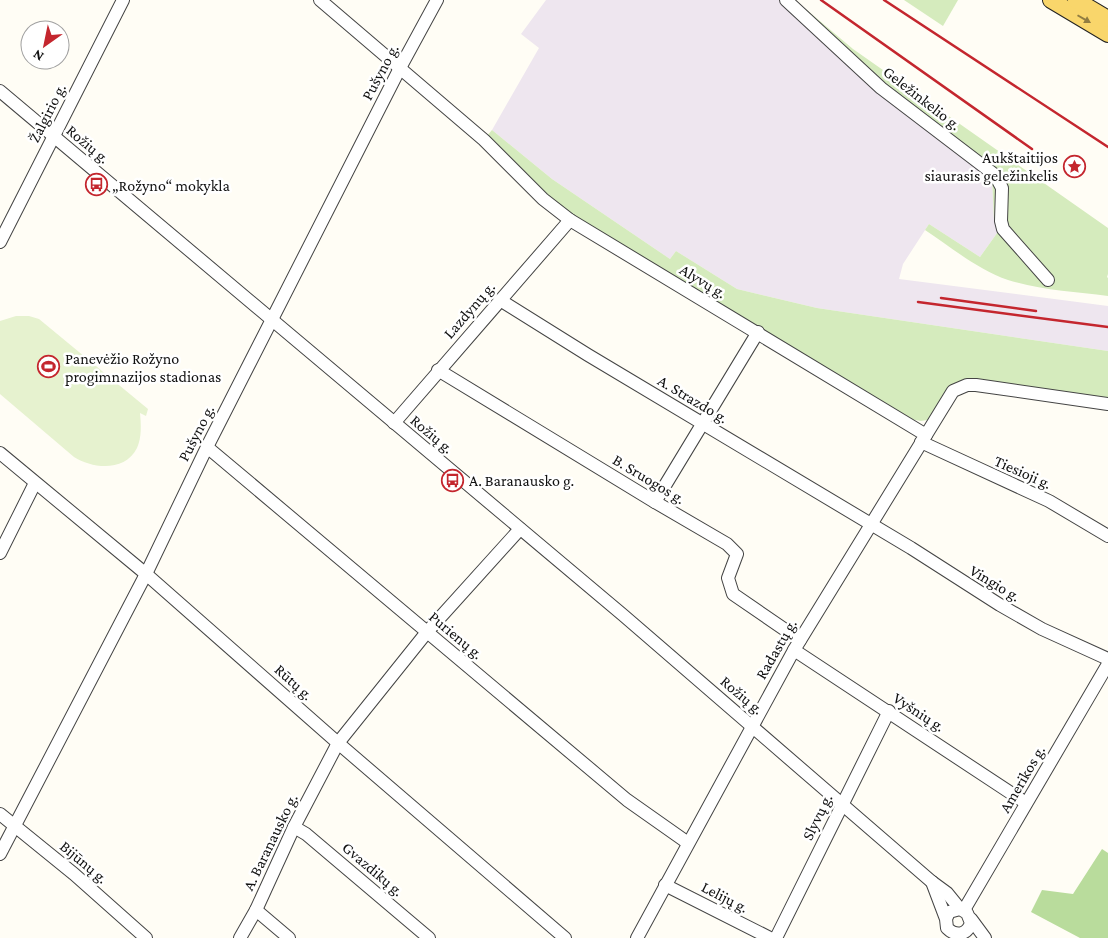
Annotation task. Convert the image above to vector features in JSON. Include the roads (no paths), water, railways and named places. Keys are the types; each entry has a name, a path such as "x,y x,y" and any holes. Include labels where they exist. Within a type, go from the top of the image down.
{"main road":[{"path":"1051,0 1108,34"},
{"path":"1076,0 1108,19"}],"street":[{"name":"Žalgirio g.","path":"0,242 123,0"},
{"name":"Alyvų g.","path":"320,0 484,140 543,199 570,220 758,332 924,438"},
{"name":"Pušyno g.","path":"0,854 146,574 207,447 400,68 437,0"},
{"name":"Geležinkelio g.","path":"786,0 881,88 995,175 1002,188 1001,221 1003,229 1048,280"},
{"name":"Rožių g.","path":"0,91 752,725 947,893 985,938"},
{"name":"Lazdynų g.","path":"394,423 570,220"},
{"name":"A. Strazdo g.","path":"500,300 871,524"},
{"path":"654,502 758,332"},
{"name":"B. Sruogos g.","path":"438,370 654,502 727,544 737,554 728,578 733,594 797,645"},
{"path":"924,438 952,391 967,385 1108,404"},
{"name":"Radastų g.","path":"637,938 664,885 797,645 924,438"},
{"name":"Tiesioji g.","path":"924,438 1049,501 1108,536"},
{"name":"Purienų g.","path":"207,447 627,800 688,843"},
{"name":"Rūtų g.","path":"0,453 146,574 338,743 565,938"},
{"path":"0,553 35,483"},
{"name":"Vingio g.","path":"871,524 1024,619 1108,658"},
{"name":"A. Baranausko g.","path":"240,938 256,910 294,827 338,743 426,632 520,529"},
{"name":"Vyšnių g.","path":"797,645 889,711 1026,803"},
{"name":"Amerikos g.","path":"965,913 1026,803 1108,664"},
{"name":"Slyvų g.","path":"776,938 889,711"},
{"name":"Bijūnų g.","path":"0,814 74,874 146,938"},
{"name":"Gvazdikų g.","path":"294,827 306,834 429,938"},
{"name":"Rožių g.","path":"932,882 946,919"},
{"name":"Lelijų g.","path":"664,885 770,938"},
{"path":"256,910 288,938"},
{"path":"953,935 968,930 965,913 949,912 946,919 948,928 953,935 974,938"}],"railway":[{"path":"821,0 1032,149"},
{"path":"884,0 1108,147"},
{"path":"941,298 1036,311"},
{"path":"918,302 1108,327"}],"place":[{"name":"Aukštaitijos siaurasis geležinkelis","path":"1074,166"},
{"name":"„Rožyno“ mokykla","path":"96,185"},
{"name":"Panevėžio Rožyno progimnazijos stadionas","path":"49,367"},
{"name":"A. Baranausko g.","path":"453,480"}]}
